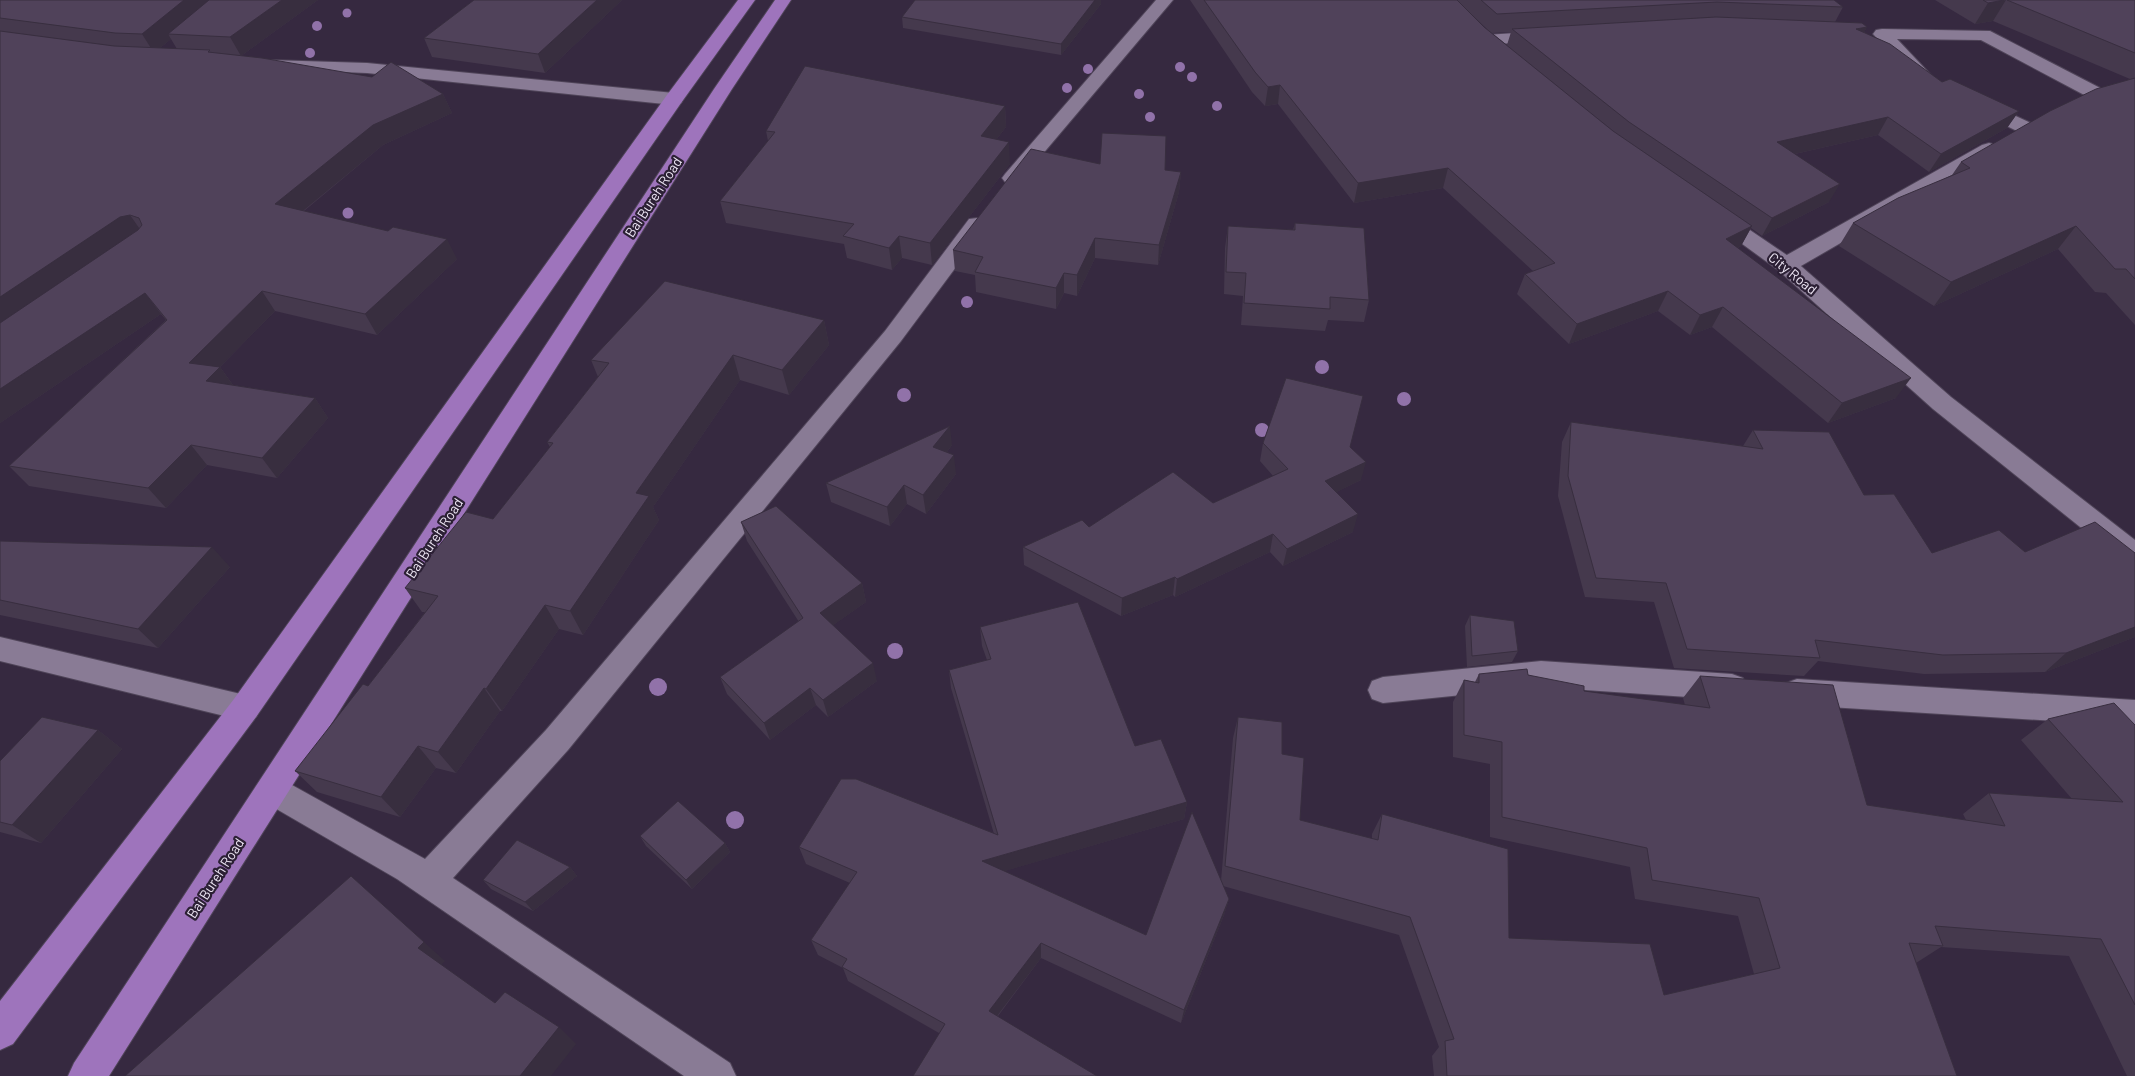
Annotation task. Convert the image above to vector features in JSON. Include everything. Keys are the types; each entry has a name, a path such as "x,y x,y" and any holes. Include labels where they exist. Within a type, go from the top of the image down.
{"highway":[{"path":"0,1031 246,708 674,99 747,0"},
{"name":"Bai Bureh Road","path":"87,1076 722,89 783,0"}],"street":[{"path":"428,881 570,725 892,336 1015,173 1165,0"},
{"path":"1863,33 1984,35 2097,96"},
{"path":"1508,58 1479,34 1564,36"},
{"path":"1882,34 1927,81 1936,85"},
{"path":"248,64 367,68 674,99"},
{"path":"1786,265 2035,123 1963,98"},
{"name":"City Road","path":"1700,205 1786,265 1942,403 2135,555"},
{"path":"0,649 246,708"},
{"path":"1383,690 1541,674 2135,713"},
{"path":"272,790 428,881 717,1076"}],"building":[{"path":"0,0 184,0 142,34 115,33 0,18"},
{"path":"209,0 282,0 230,37 168,34"},
{"path":"474,0 597,0 538,54 424,38"},
{"path":"915,0 1095,0 1061,44 902,17"},
{"path":"1204,0 1457,0 1484,27 1613,131 1752,226 1726,239 1911,378 1842,403 1723,307 1700,315 1668,291 1577,324 1525,274 1555,263 1448,168 1358,183 1280,85 1268,87 1255,72"},
{"path":"1481,0 1834,0 1843,7 1717,2 1497,14"},
{"path":"1983,0 2004,0 1988,3"},
{"path":"2007,0 2135,0 2135,53"},
{"path":"1716,17 1862,23 1867,27 1856,29 1890,44 1942,82 1950,79 2019,111 1941,154 1888,117 1777,142 1840,184 1772,218 1629,122 1512,29"},
{"path":"0,31 114,46 210,50 208,52 262,58 372,77 391,62 443,94 373,125 275,204 388,231 393,227 447,239 365,314 262,291 189,363 220,367 206,381 315,398 262,458 191,445 148,488 9,466 167,320 145,293 0,389 0,323 138,230 142,225 139,218 130,215 120,217 0,297"},
{"path":"805,66 1005,106 981,136 1009,142 930,243 899,236 889,248 843,236 854,224 720,201 775,132 766,131"},
{"path":"2135,78 2135,279 2126,269 2115,269 2076,226 1951,282 1853,223 1898,198 1970,168 1961,162 2050,111 2096,89"},
{"path":"1102,133 1166,136 1165,170 1181,172 1159,245 1095,238 1077,275 1064,273 1056,288 975,272 983,257 953,250 1031,149 1100,164"},
{"path":"1295,223 1364,228 1369,300 1330,297 1330,309 1244,303 1246,273 1226,272 1228,226 1295,230"},
{"path":"665,281 824,320 782,370 733,355 636,493 649,496 570,611 545,605 486,689 484,688 438,752 418,746 381,797 295,771 363,684 368,686 438,596 405,588 466,512 493,519 553,443 547,442 609,363 591,360"},
{"path":"1286,378 1363,396 1350,447 1366,462 1325,481 1358,514 1287,549 1273,534 1177,579 1175,577 1122,598 1023,547 1082,520 1089,527 1173,472 1213,503 1288,469 1263,443"},
{"path":"1571,422 1763,449 1753,430 1829,432 1864,495 1894,494 1932,553 1999,530 2025,552 2095,522 2135,553 2135,627 2066,653 1943,655 1815,640 1820,658 1687,649 1666,583 1596,578 1568,476"},
{"path":"950,426 933,447 954,455 923,495 904,485 887,507 826,483"},
{"path":"776,506 862,583 820,613 873,663 823,700 810,688 764,723 720,677 803,618 741,522"},
{"path":"0,541 212,547 138,629 0,600"},
{"path":"1078,602 1135,746 1161,739 1187,802 982,861 1146,935 1192,812 1229,899 1184,1010 1041,943 989,1011 1097,1076 913,1076 945,1024 842,967 847,959 811,940 857,872 799,847 841,779 856,779 998,835 949,670 991,659 980,627"},
{"path":"1470,615 1514,621 1518,651 1472,656"},
{"path":"1527,669 1528,675 1584,686 1584,691 1710,708 1700,676 1833,685 1867,805 2005,826 1989,793 2123,802 2048,719 2114,703 2135,725 2135,1005 2101,939 1935,926 1943,946 1909,943 1957,1076 1447,1076 1445,1041 1454,1039 1410,917 1225,866 1238,717 1282,722 1282,754 1304,758 1300,820 1378,840 1382,814 1508,849 1509,938 1650,944 1664,995 1780,968 1759,898 1652,880 1647,848 1502,817 1502,742 1464,735 1464,680 1479,683 1479,674"},
{"path":"42,717 98,730 12,825 0,822 0,761"},
{"path":"678,801 725,843 686,880 640,836"},
{"path":"517,840 570,867 525,902 483,880"},
{"path":"351,876 424,942 418,948 495,1003 505,992 559,1027 520,1076 125,1076"}]}
